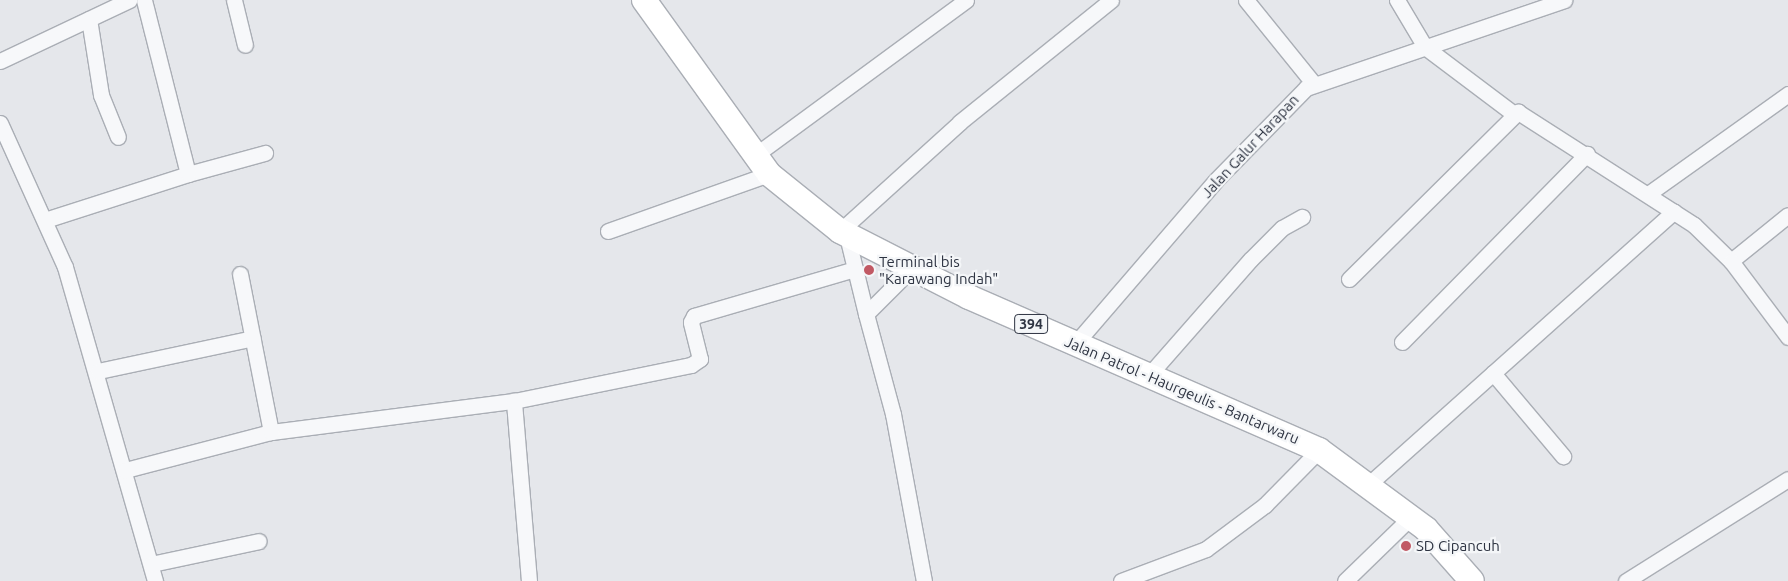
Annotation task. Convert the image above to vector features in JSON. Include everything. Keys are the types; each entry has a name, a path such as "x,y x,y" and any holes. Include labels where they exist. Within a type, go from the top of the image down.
{"main road":[{"name":"Jalan Patrol - Haurgeulis - Bantarwaru","path":"644,0 754,156 769,174 843,233 910,270 1319,450 1369,484 1442,543 1472,581"}],"street":[{"path":"0,61 89,19 104,5 128,0"},
{"path":"144,0 188,174"},
{"path":"234,0 245,46"},
{"path":"754,156 966,0"},
{"path":"924,581 893,414 855,269 843,233 960,122 1111,0"},
{"path":"1246,0 1314,84"},
{"path":"1396,0 1425,47 1514,114 1586,154 1674,211 1731,261 1788,337"},
{"name":"Jalan Galur Harapan","path":"1075,344 1216,180 1293,98 1314,84 1564,0"},
{"path":"89,19 101,95 118,137"},
{"path":"1648,194 1788,94"},
{"path":"1349,279 1514,114"},
{"path":"0,123 46,220 98,371 155,581"},
{"path":"46,220 188,174 265,153"},
{"path":"1402,342 1586,154"},
{"path":"608,230 769,174"},
{"path":"1369,484 1674,211"},
{"path":"1731,261 1788,215"},
{"path":"1149,375 1251,259 1282,228 1302,217"},
{"path":"125,470 271,432 514,401 691,365 700,359 694,316 855,269"},
{"path":"866,314 910,270"},
{"path":"240,274 271,432"},
{"path":"98,371 252,338"},
{"path":"1493,373 1563,456"},
{"path":"514,401 528,581"},
{"path":"1121,581 1206,549 1265,504 1319,450"},
{"path":"1626,581 1788,479"},
{"path":"1345,581 1410,517"},
{"path":"151,564 259,541"}],"place":[{"name":"Terminal bis \"Karawang Indah\"","path":"869,270"},
{"name":"SD Cipancuh","path":"1406,546"}]}
